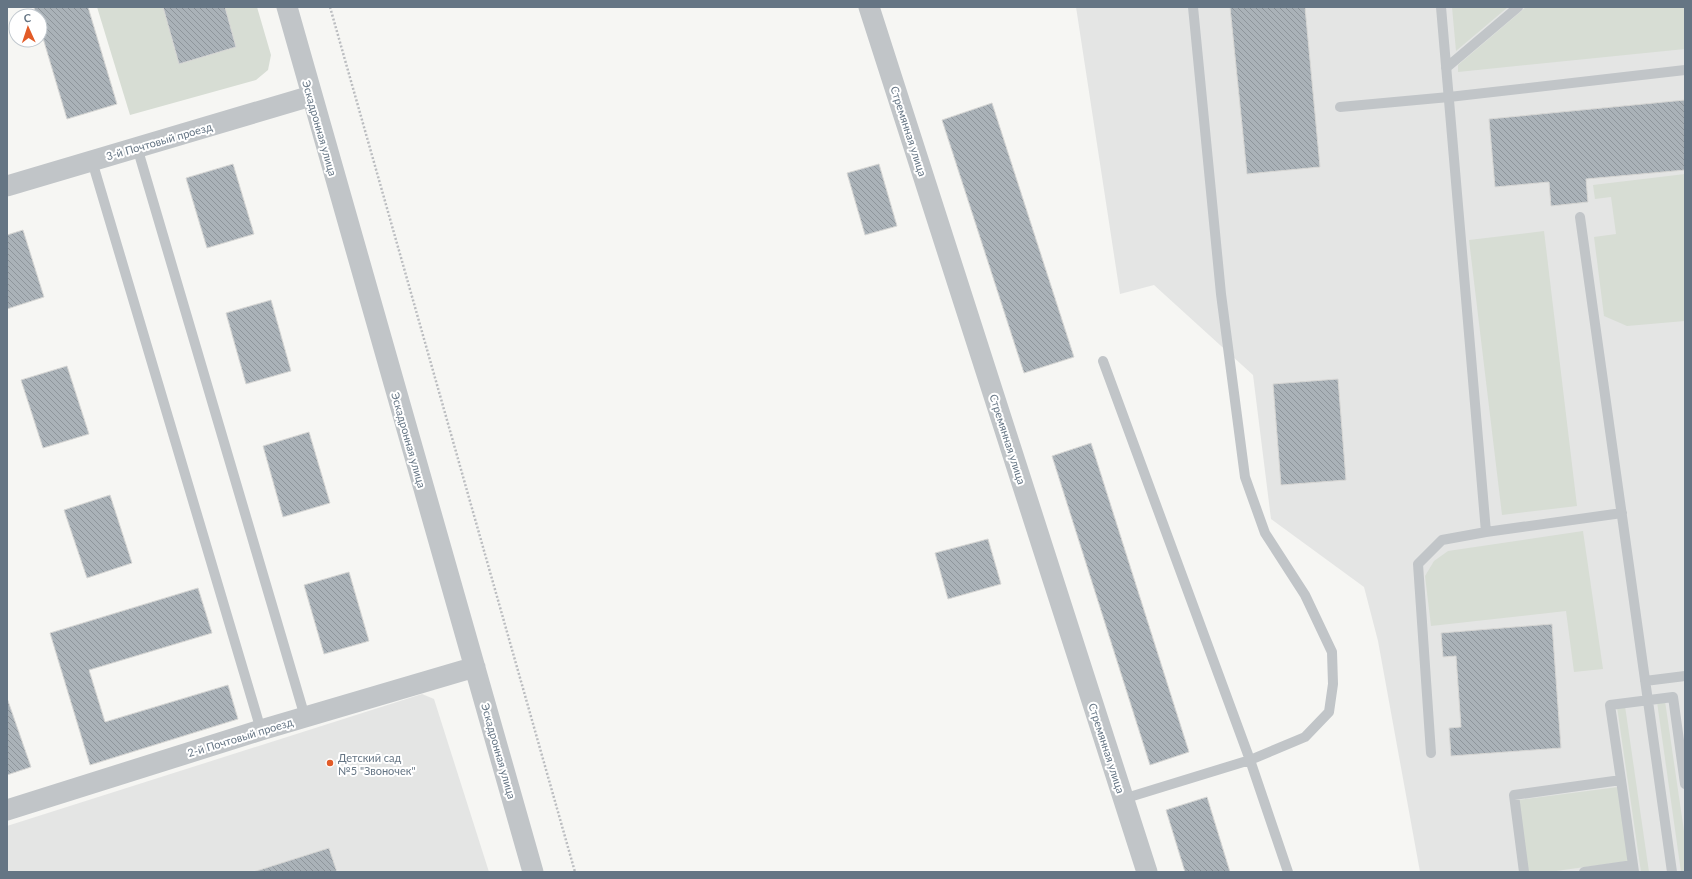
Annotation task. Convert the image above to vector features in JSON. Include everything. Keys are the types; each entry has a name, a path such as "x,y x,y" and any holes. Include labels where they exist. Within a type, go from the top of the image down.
{"street":[{"name":"Эскадронная улица","path":"287,7 311,96 533,872"},
{"name":"Стремянная улица","path":"869,7 1147,872"},
{"name":"3-й Почтовый проезд","path":"7,186 311,96"},
{"name":"2-й Почтовый проезд","path":"7,810 261,730 475,667"}],"lane":[{"path":"1123,799 1250,760 1305,738 1329,712 1333,684 1332,652 1305,595 1265,533 1246,476 1221,294 1193,7"},
{"path":"1441,7 1486,532"},
{"path":"1446,68 1518,7"},
{"path":"1340,107 1449,97 1685,70"},
{"path":"137,147 305,717"},
{"path":"92,161 261,730"},
{"path":"1580,217 1672,872"},
{"path":"1103,361 1250,760 1288,872"},
{"path":"1430,753 1418,564 1442,540 1486,532 1622,513"},
{"path":"1645,681 1685,676"},
{"path":"1584,872 1633,869 1610,705 1673,696 1685,784"},
{"path":"1524,872 1514,796 1621,780"}],"path":[{"path":"330,7 574,872"}],"shaded area":[{"path":"97,7 257,7 271,55 268,70 256,80 130,115"},
{"path":"1076,7 1685,7 1685,872 1420,872 1378,641 1364,587 1271,519 1253,375 1154,285 1120,294"},
{"path":"1452,7 1508,7 1456,51"},
{"path":"1526,7 1685,7 1685,49 1458,72 1458,65"},
{"path":"1685,174 1685,321 1627,326 1604,316 1594,237 1616,234 1611,197 1595,199 1593,185"},
{"path":"1544,231 1577,506 1502,515 1469,240"},
{"path":"1583,531 1603,669 1574,672 1566,611 1431,626 1425,576 1434,561 1448,551"},
{"name":"Детский сад №5 \"Звоночек\"","path":"422,694 434,699 489,872 7,872 7,826"},
{"path":"1665,701 1685,838 1685,872 1681,872 1657,702"},
{"path":"1625,706 1649,872 1641,872 1617,707"},
{"path":"1618,787 1628,861 1549,872 1528,872 1518,800"}],"building":[{"path":"88,7 117,104 67,119 46,48 48,48 48,8 34,8"},
{"path":"163,7 225,7 236,47 179,64"},
{"path":"1230,7 1305,7 1320,167 1247,174"},
{"path":"1685,100 1685,170 1586,179 1588,202 1551,206 1549,182 1495,187 1489,119"},
{"path":"992,103 1074,357 1024,373 942,120"},
{"path":"233,164 254,234 207,248 186,178"},
{"path":"879,164 897,226 865,235 847,173"},
{"path":"23,230 44,297 7,309 7,235"},
{"path":"271,300 291,371 246,384 226,313"},
{"path":"67,366 89,434 43,448 21,380"},
{"path":"1338,379 1346,480 1281,485 1273,384"},
{"path":"309,432 330,503 283,517 263,446"},
{"path":"1091,443 1189,752 1150,765 1052,456"},
{"path":"110,495 132,563 87,578 64,510"},
{"path":"988,539 1001,584 948,599 935,553"},
{"path":"349,572 369,641 324,654 304,585"},
{"path":"198,588 212,633 89,670 105,722 228,685 238,719 90,765 50,633"},
{"path":"1552,624 1561,748 1451,756 1449,728 1461,727 1456,656 1443,657 1441,633"},
{"path":"7,698 31,767 7,775"},
{"path":"1207,797 1230,872 1185,872 1166,810"},
{"path":"329,848 337,872 253,872"}],"place":[{"name":"Детский сад №5 \"Звоночек\"","path":"330,763"}]}
